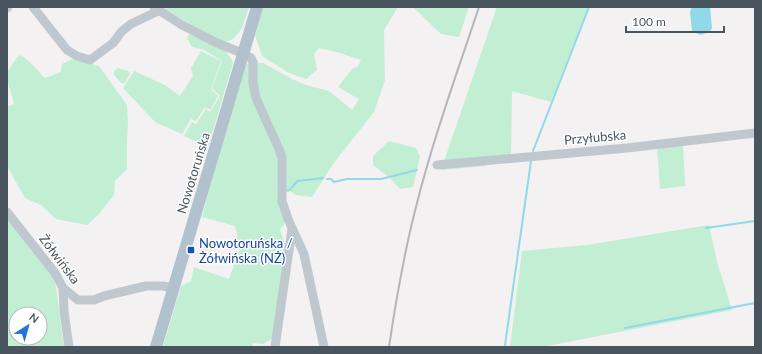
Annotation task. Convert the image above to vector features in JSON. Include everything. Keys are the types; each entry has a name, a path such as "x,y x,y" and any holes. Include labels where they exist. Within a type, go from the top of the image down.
{"main road":[{"name":"Nowotoruńska","path":"156,347 257,7"}],"street":[{"path":"33,7 67,50 77,56 90,60 113,44 122,31 131,24 156,9 182,25 251,58 253,62 256,98 282,158 282,201 307,265 324,347"},
{"name":"Przyłubska","path":"437,165 627,148 755,133"},
{"name":"Żółwińska","path":"7,212 55,273 63,288 78,300 94,300 104,296 146,286 163,286 174,288"},
{"path":"275,347 292,229"},
{"path":"63,288 68,347"}],"green space":[{"path":"166,7 249,7 242,28 234,38 228,41 205,33 166,9"},
{"path":"263,7 398,7 384,30 385,80 374,112 333,164 312,197 296,195 283,187 282,147 269,116 275,138 279,175 277,190 287,220 280,230 286,247 273,338 263,344 253,343 252,347 163,347 181,286 191,281 194,267 229,279 240,249 235,226 202,217 212,177 246,64 263,63 306,85 329,91 352,110 359,99 338,87 352,69 358,66 361,60 319,48 314,54 317,70 306,79 289,73 262,56 255,35 242,28 255,34"},
{"path":"413,7 469,7 459,37 441,34"},
{"path":"497,7 588,7 551,102 512,91 511,155 487,158 485,166 441,170"},
{"path":"189,34 226,50 233,63 208,147 184,136 192,122 196,124 206,109 210,112 220,96 212,88 222,61 204,50 192,47 187,38"},
{"path":"201,51 221,61 211,89 218,96 210,110 205,107 196,121 191,119 182,134 155,122 123,88 134,71 165,85 180,96 193,76 191,68"},
{"path":"19,55 30,62 45,78 61,72 62,64 73,59 99,66 127,105 127,169 115,181 114,195 98,215 87,225 56,219 41,205 25,198 7,166 7,107 14,104 7,79 7,72"},
{"path":"118,68 128,71 130,74 125,83 121,83 114,75 114,71"},
{"path":"389,141 416,148 420,156 413,187 400,189 389,177 373,165 373,156"},
{"path":"683,143 685,186 660,189 657,146"},
{"path":"7,218 53,277 56,287 64,347 7,347"},
{"path":"709,225 717,262 732,310 542,347 510,347 522,251 587,245"}],"water":[{"path":"692,7 710,7 712,28 710,32 700,35 692,31 690,12"}],"waterway":[{"path":"533,151 589,7"},
{"path":"505,345 531,161"},
{"path":"327,179 331,179 334,182 347,179 381,179 417,170"},
{"path":"284,190 289,190 298,181 323,178"},
{"path":"706,228 755,221"},
{"path":"625,328 755,303"}],"railway":[{"path":"389,347 404,259 423,182 430,156 479,7"}],"place":[{"name":"Nowotoruńska / Żółwińska (NŻ)","path":"191,250"}]}
